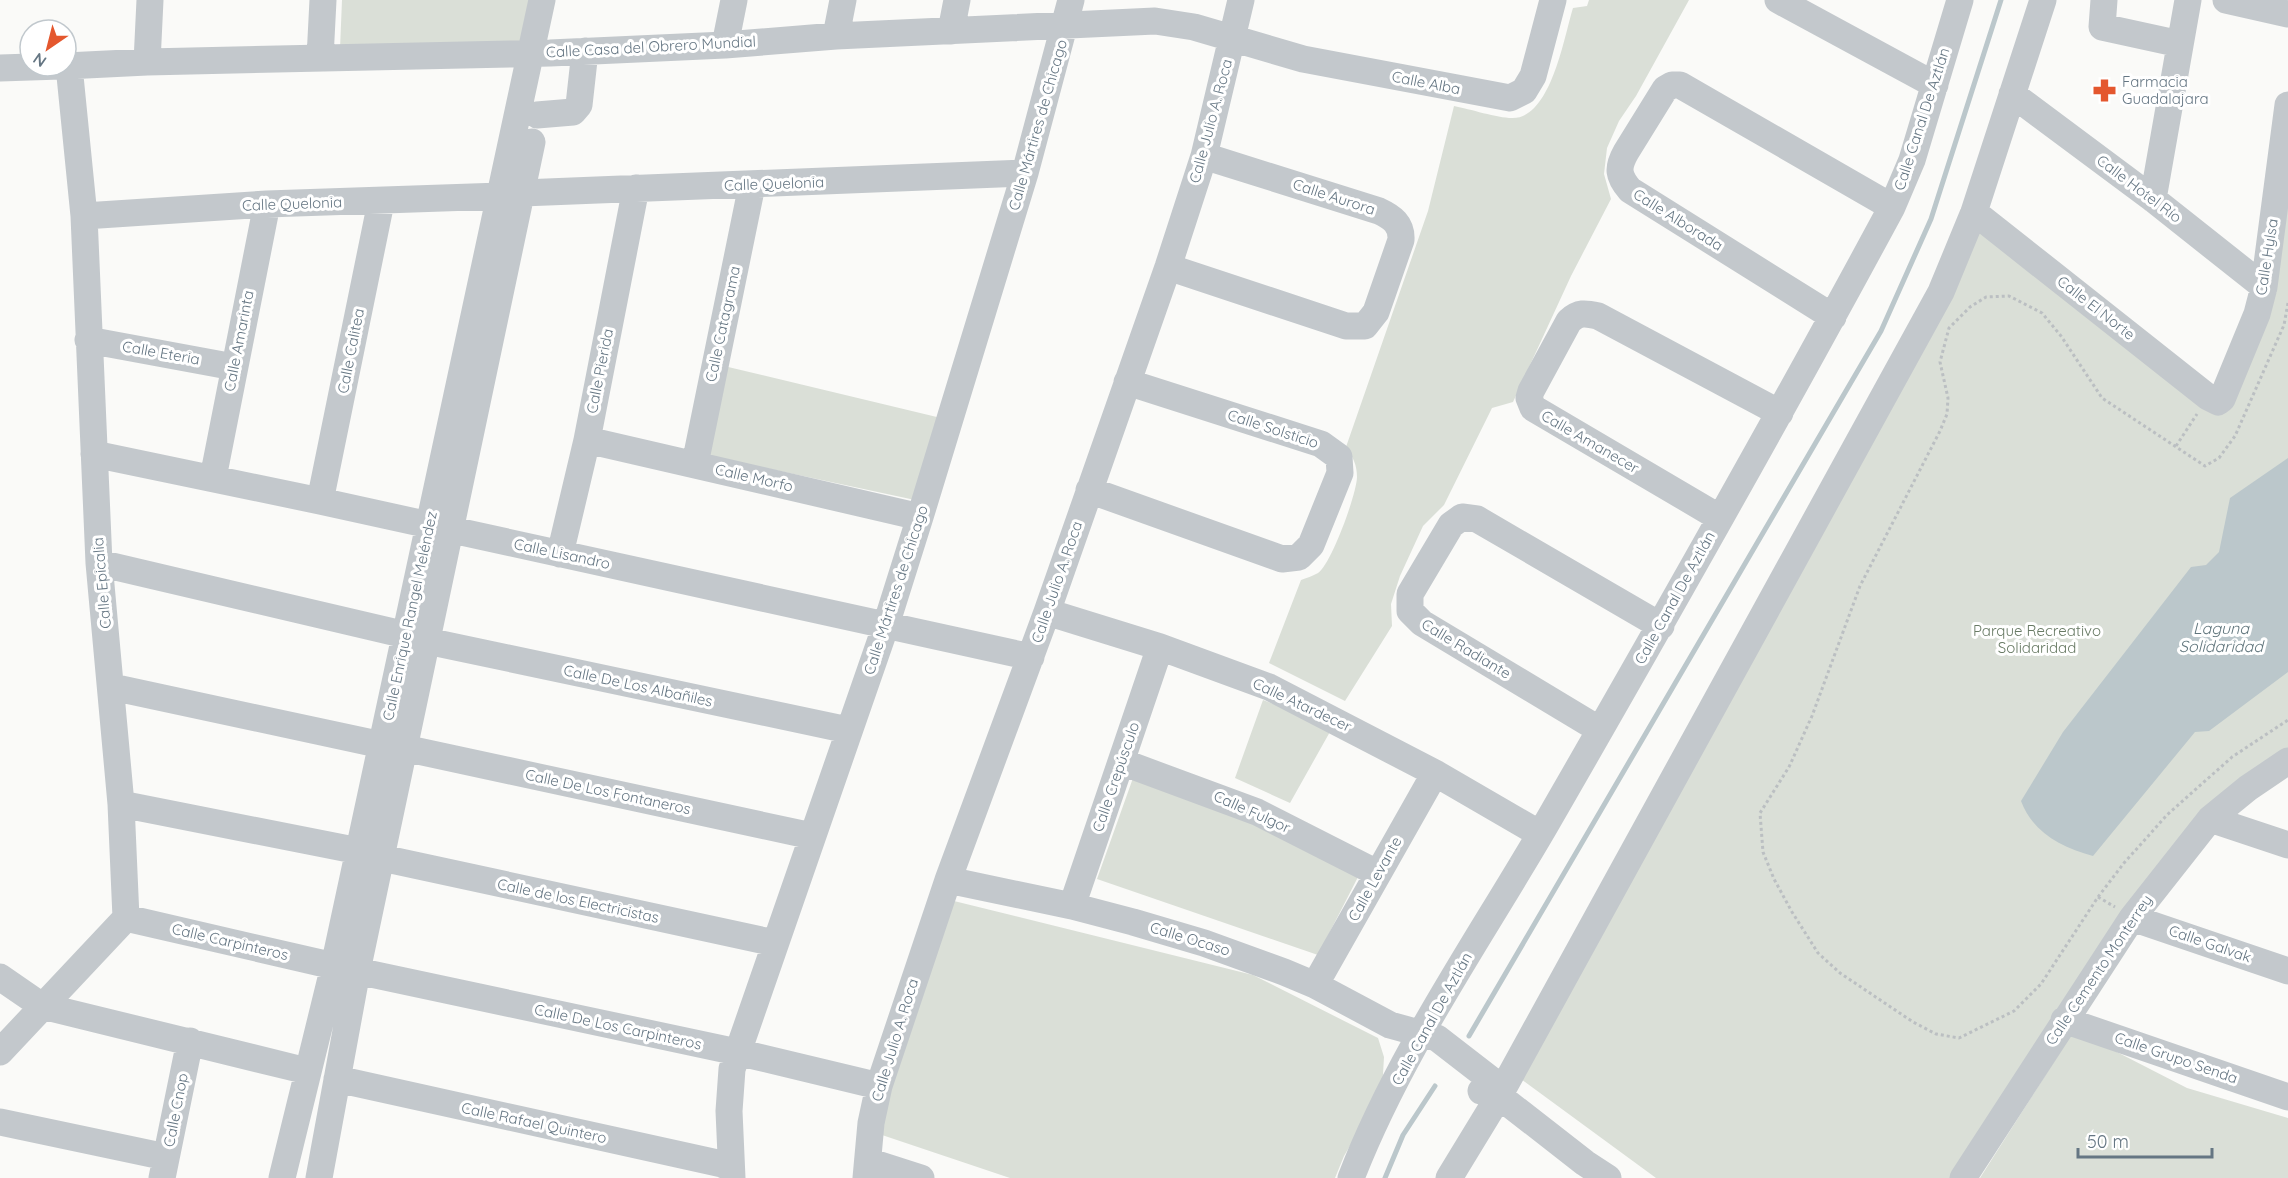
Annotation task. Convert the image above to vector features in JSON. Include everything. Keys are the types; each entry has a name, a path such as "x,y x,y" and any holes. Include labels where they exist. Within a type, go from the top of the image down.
{"street":[{"path":"147,62 150,0"},
{"path":"320,58 323,0"},
{"path":"540,53 542,0"},
{"path":"540,53 561,0"},
{"path":"724,45 734,0"},
{"path":"836,36 843,0"},
{"path":"951,31 957,0"},
{"name":"Calle Mártires de Chicago","path":"731,1172 729,1089 732,1069 886,625 921,517 1025,174 1071,0"},
{"name":"Calle Julio A. Roca","path":"867,1169 871,1123 879,1086 948,880 1047,612 1168,267 1204,156 1240,0"},
{"name":"Calle Alba","path":"1233,38 1303,59 1510,98 1524,91 1533,76 1553,0"},
{"path":"1778,0 1935,85"},
{"name":"Calle Canal De Aztlán","path":"1351,1178 1362,1149 1419,1035 1661,626 1892,207 1912,160 1960,0"},
{"path":"1449,1178 1499,1096 1929,316 1974,212 2043,0"},
{"path":"2104,0 2102,27 2180,44"},
{"path":"2153,199 2188,0"},
{"path":"2226,0 2288,14"},
{"name":"Calle Casa del Obrero Mundial","path":"78,65 540,53 1155,21 1194,27 1233,38"},
{"path":"537,115 573,112 579,105 585,51"},
{"name":"Calle Enrique Rangel Meléndez","path":"512,195 537,115 540,53"},
{"name":"Calle Enrique Rangel Meléndez","path":"282,1178 307,1071 345,969 512,195 540,53"},
{"name":"Calle Casa del Obrero Mundial","path":"0,68 18,67"},
{"name":"Calle Epicalia","path":"67,78 84,216 99,563 121,804 126,918"},
{"name":"Calle Alborada","path":"1833,317 1630,190 1618,172 1620,163 1665,89 1672,85 1680,85 1892,207"},
{"name":"Calle Hotel Río","path":"2012,94 2153,199 2264,287"},
{"name":"Calle Hylsa","path":"2213,399 2222,399 2251,330 2264,287 2288,105"},
{"name":"Calle Aurora","path":"1168,267 1346,326 1365,326 1376,312 1401,240 1396,221 1379,211 1204,156"},
{"name":"Calle Quelonia","path":"84,216 267,204 381,202 636,188 1025,174"},
{"name":"Calle Catagrama","path":"695,464 752,185"},
{"name":"Calle Pierida","path":"560,554 587,440 636,188"},
{"name":"Calle Calitea","path":"321,501 381,202"},
{"name":"Calle Amarinta","path":"213,478 267,204"},
{"name":"Calle El Norte","path":"1974,212 2213,399"},
{"name":"Calle Amanecer","path":"1720,518 1533,408 1529,398 1531,391 1569,321 1575,315 1582,313 1598,316 1780,413"},
{"name":"Calle Eteria","path":"88,340 234,367"},
{"name":"Calle Solsticio","path":"1089,490 1282,559 1291,559 1299,557 1311,544 1340,473 1339,457 1321,444 1127,382"},
{"name":"Calle Morfo","path":"587,440 921,517"},
{"name":"Calle Lisandro","path":"94,454 321,501 1030,657"},
{"name":"Calle Radiante","path":"1600,730 1422,623 1410,611 1410,594 1451,525 1462,517 1469,517 1477,519 1661,626"},
{"name":"Calle De Los Albañiles","path":"99,563 416,638 848,730"},
{"name":"Calle Atardecer","path":"1047,612 1160,648 1269,687 1435,773 1540,834"},
{"name":"Calle Crepúsculo","path":"1072,906 1160,648"},
{"name":"Calle De Los Fontaneros","path":"112,687 812,836"},
{"name":"Calle Cemento Monterrey","path":"1963,1178 2132,918 2210,819 2248,788 2288,761"},
{"name":"Calle Fulgor","path":"1122,762 1257,812 1377,873"},
{"name":"Calle Levante","path":"1315,985 1435,773"},
{"name":"Calle de los Electricistas","path":"121,804 370,855 775,943"},
{"path":"2210,819 2288,845"},
{"name":"Calle Ocaso","path":"948,880 1072,906 1204,943 1315,985 1390,1025 1419,1035"},
{"path":"0,1052 126,918"},
{"name":"Calle Carpinteros","path":"126,918 345,969"},
{"name":"Calle Galvak","path":"2132,918 2288,971"},
{"name":"Calle Enrique Rangel Meléndez","path":"319,1178 337,1079 345,969"},
{"name":"Calle De Los Carpinteros","path":"345,969 737,1052 879,1086"},
{"path":"0,977 42,1006 307,1071"},
{"name":"Calle Grupo Senda","path":"2064,1020 2288,1097"},
{"path":"1419,1035 1430,1054 1483,1092 1499,1096 1585,1163 1608,1178"},
{"name":"Calle Cnop","path":"164,1167 190,1041"},
{"name":"Calle Rafael Quintero","path":"337,1079 731,1172"},
{"path":"0,1122 164,1167"},
{"path":"867,1169 921,1178"}],"path":[{"path":"2213,399 2176,446 2102,398 2061,336 2042,313 2009,296 1986,297 1970,307 1949,328 1940,362 1948,398 1947,414 1928,458 1860,586 1812,716 1789,767 1760,813 1763,852 1778,887 1818,953 1840,973 1913,1022 1936,1034 1959,1038 2014,1011 2041,984 2098,897 2124,863 2167,815 2232,757 2288,720"}],"green space":[{"path":"342,0 532,0 524,41 340,49"},
{"path":"1589,0 1689,0 1636,96 1619,121 1607,148 1604,174 1611,199 1571,276 1513,402 1492,408 1444,505 1423,526 1400,576 1391,604 1392,626 1345,701 1269,663 1301,580 1318,573 1330,557 1348,512 1357,477 1354,461 1346,447 1428,211 1454,106 1506,118 1525,115 1537,105 1554,74 1573,8 1587,6"},
{"name":"Parque Recreativo Solidaridad","path":"2288,105 2288,761 2210,819 1956,1178 1656,1178 1514,1074 1974,212 2208,397 2264,287"},
{"path":"724,366 941,418 915,500 704,455"},
{"path":"1263,700 1297,713 1331,730 1290,803 1235,778"},
{"path":"1133,778 1241,818 1358,877 1318,955 1097,879"},
{"path":"954,901 1253,975 1378,1038 1384,1057 1382,1091 1344,1156 1335,1178 1010,1178 882,1135 887,1083"},
{"path":"2074,1030 2187,1088 2288,1118 2288,1178 1980,1178"}],"water":[{"name":"Laguna Solidaridad","path":"2288,458 2288,672 2209,731 2195,732 2093,856 2059,843 2033,822 2021,801 2063,732 2191,567 2206,565 2219,552 2230,498"}],"waterway":[{"path":"1469,1036 1881,331 1931,219 2001,0"},
{"path":"1385,1178 1403,1135 1435,1086"}],"place":[{"name":"Farmacia Guadalajara","path":"2104,91"}]}
